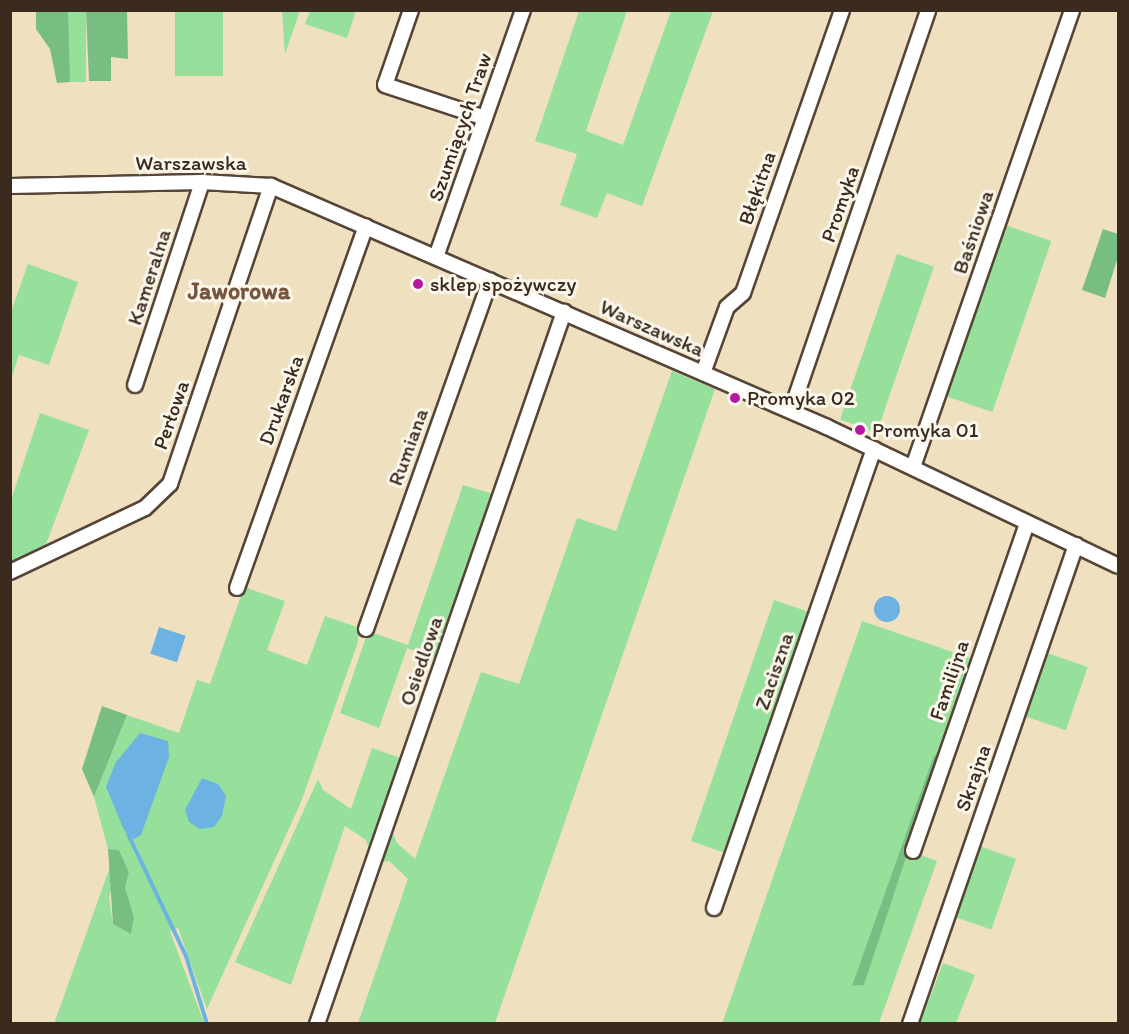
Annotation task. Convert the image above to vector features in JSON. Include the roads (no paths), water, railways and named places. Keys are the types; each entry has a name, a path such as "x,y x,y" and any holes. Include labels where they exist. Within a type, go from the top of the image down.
{"street":[{"path":"411,10 385,85 485,118"},
{"name":"Szumiących Traw","path":"436,257 523,10"},
{"name":"Błękitna","path":"703,373 727,307 743,293 842,10"},
{"name":"Promyka","path":"791,411 928,10"},
{"name":"Baśniowa","path":"913,467 1072,10"},
{"name":"Warszawska","path":"10,186 202,182 271,186 791,411 1119,566"},
{"name":"Kameralna","path":"135,385 202,182"},
{"name":"Perłowa","path":"10,572 145,508 170,484 271,186"},
{"name":"Drukarska","path":"237,588 366,226"},
{"name":"Rumiana","path":"366,628 490,280"},
{"name":"Osiedlowa","path":"317,1023 564,312"},
{"name":"Zaciszna","path":"714,908 874,449"},
{"name":"Familijna","path":"913,851 1027,524"},
{"name":"Skrajna","path":"910,1023 1076,546"}],"water":[{"path":"887,596 896,600 900,609 896,618 887,622 878,618 874,609 878,600"},
{"path":"159,627 186,636 177,662 150,654"},
{"path":"140,733 168,741 169,757 141,835 134,839 124,830 106,787 116,762"},
{"path":"202,778 218,784 226,796 222,816 214,827 200,829 189,822 185,810"}],"waterway":[{"path":"128,834 186,956 207,1024"}],"place":[{"name":"sklep spożywczy","path":"418,284"},
{"name":"Promyka 02","path":"735,398"},
{"name":"Promyka 01","path":"860,430"}],"district":[{"name":"Jaworowa","path":"239,291"}]}
